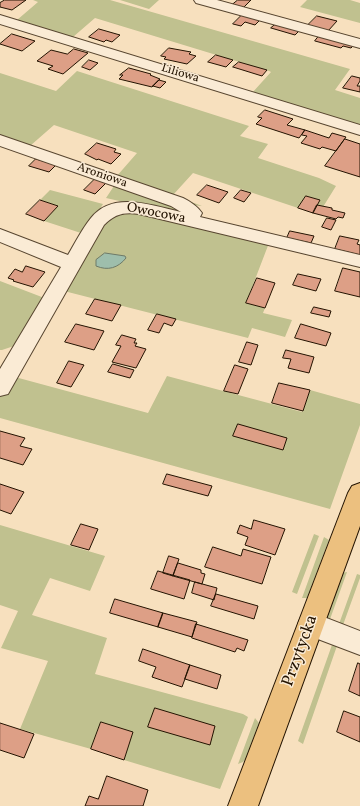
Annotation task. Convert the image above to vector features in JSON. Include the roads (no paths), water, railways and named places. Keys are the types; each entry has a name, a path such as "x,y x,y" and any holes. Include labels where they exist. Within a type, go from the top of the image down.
{"main road":[{"name":"Przytycka","path":"243,806 359,491"}],"street":[{"path":"201,0 360,44"},
{"name":"Liliowa","path":"0,19 360,130"},
{"name":"Aroniowa","path":"0,140 177,202 191,211 196,222"},
{"name":"Owocowa","path":"0,388 9,356 72,264 97,222 104,215 114,209 126,207 139,208 360,261"},
{"path":"0,235 72,264"},
{"path":"311,624 360,643"}]}
